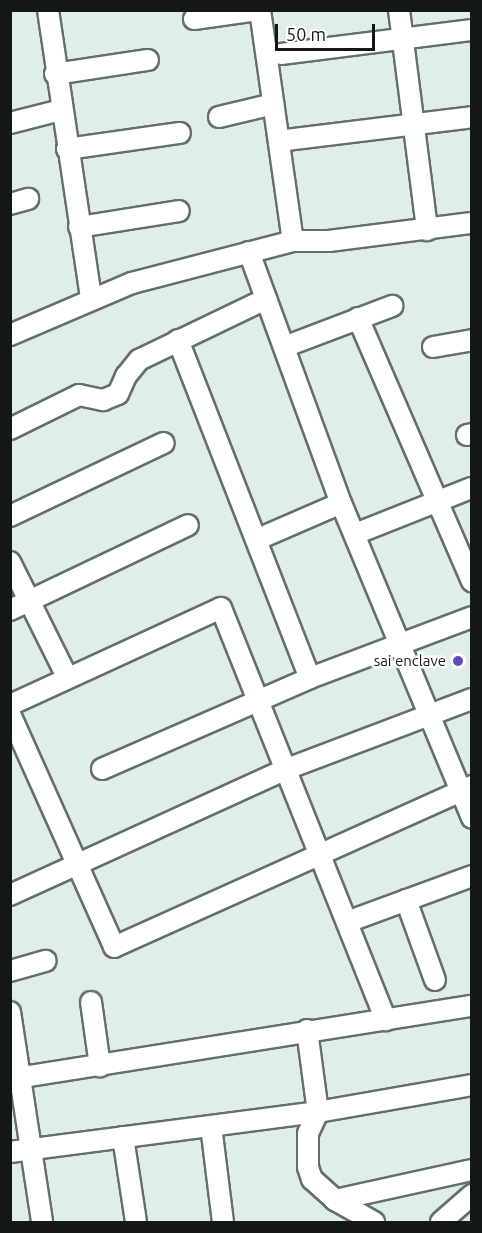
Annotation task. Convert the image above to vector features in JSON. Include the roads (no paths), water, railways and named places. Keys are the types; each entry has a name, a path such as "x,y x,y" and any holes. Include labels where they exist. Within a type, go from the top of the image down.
{"street":[{"path":"48,10 55,74 91,298"},
{"path":"194,19 258,10 293,241"},
{"path":"399,10 427,230"},
{"path":"281,54 471,30"},
{"path":"55,74 148,60"},
{"path":"219,117 273,104"},
{"path":"10,123 61,110"},
{"path":"286,140 414,126 471,117"},
{"path":"67,148 180,133"},
{"path":"80,227 179,211"},
{"path":"10,335 91,298 149,278 293,241 427,230 471,223"},
{"path":"249,252 341,502 430,715 466,788 471,818"},
{"path":"10,429 79,396 103,400 118,394 126,376 139,360 266,299"},
{"path":"284,347 392,306"},
{"path":"358,318 471,581"},
{"path":"178,340 258,539 310,678"},
{"path":"433,347 471,340"},
{"path":"10,516 164,443"},
{"path":"355,534 439,503 471,488"},
{"path":"258,539 341,502"},
{"path":"10,610 188,525"},
{"path":"10,562 67,677"},
{"path":"10,705 221,608 386,1020"},
{"path":"102,769 258,703 310,678 471,617"},
{"path":"10,895 284,770 471,699"},
{"path":"10,714 114,947 466,788"},
{"path":"348,922 471,876"},
{"path":"406,900 435,980"},
{"path":"10,971 46,961"},
{"path":"91,1002 100,1066"},
{"path":"16,1079 307,1030 471,1006"},
{"path":"10,1012 16,1079 42,1222"},
{"path":"307,1030 318,1112 308,1133 308,1167 312,1179 335,1200 374,1222"},
{"path":"10,1152 318,1112 471,1085"},
{"path":"211,1126 223,1222"},
{"path":"123,1137 136,1222"},
{"path":"335,1200 471,1170"},
{"path":"441,1222 471,1195"}],"place":[{"name":"sai enclave","path":"458,661"}]}
